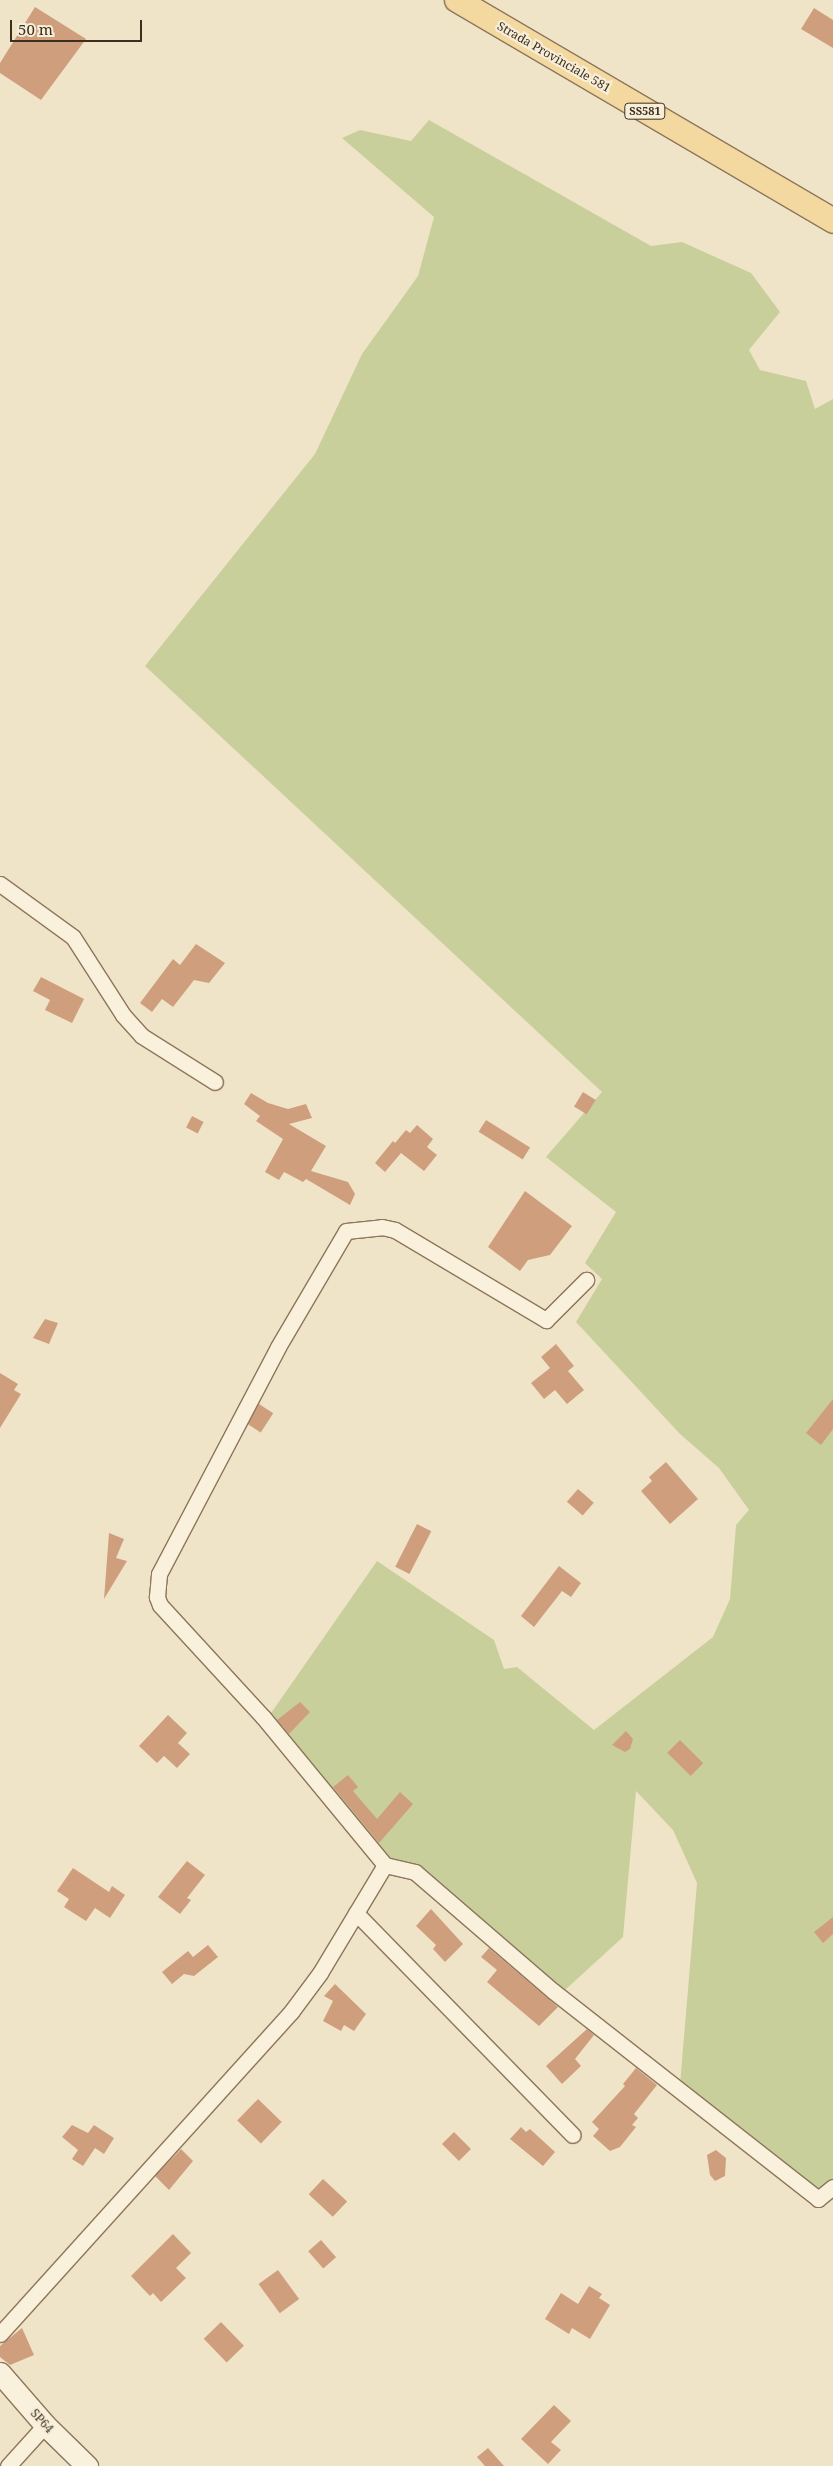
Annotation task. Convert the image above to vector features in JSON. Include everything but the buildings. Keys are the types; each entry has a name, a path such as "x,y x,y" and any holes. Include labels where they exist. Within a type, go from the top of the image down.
{"main road":[{"name":"Strada Provinciale 581","path":"456,0 833,221"}],"street":[{"path":"0,884 73,937 123,1014 142,1036 215,1082"},
{"path":"586,1280 546,1320 395,1230 382,1227 346,1231 278,1347 156,1582 160,1605 263,1717 385,1865 415,1872 553,1991 818,2199 833,2187"},
{"path":"0,2334 291,2012 320,1973 385,1865"},
{"path":"356,1913 573,2135"},
{"name":"SP64","path":"0,2373 45,2425 87,2466"},
{"path":"8,2466 45,2425"}],"green space":[{"path":"429,120 651,246 682,242 751,273 780,312 749,350 760,370 806,381 815,409 833,399 833,2188 808,2193 679,2096 697,1883 673,1830 636,1791 623,1937 565,1990 433,1882 387,1858 269,1716 377,1561 494,1640 504,1669 517,1667 594,1730 713,1637 730,1599 736,1525 749,1510 719,1468 680,1434 576,1322 602,1279 585,1263 616,1212 546,1157 602,1092 145,666 315,454 362,354 418,276 434,217 342,138 360,130 411,141"}]}
